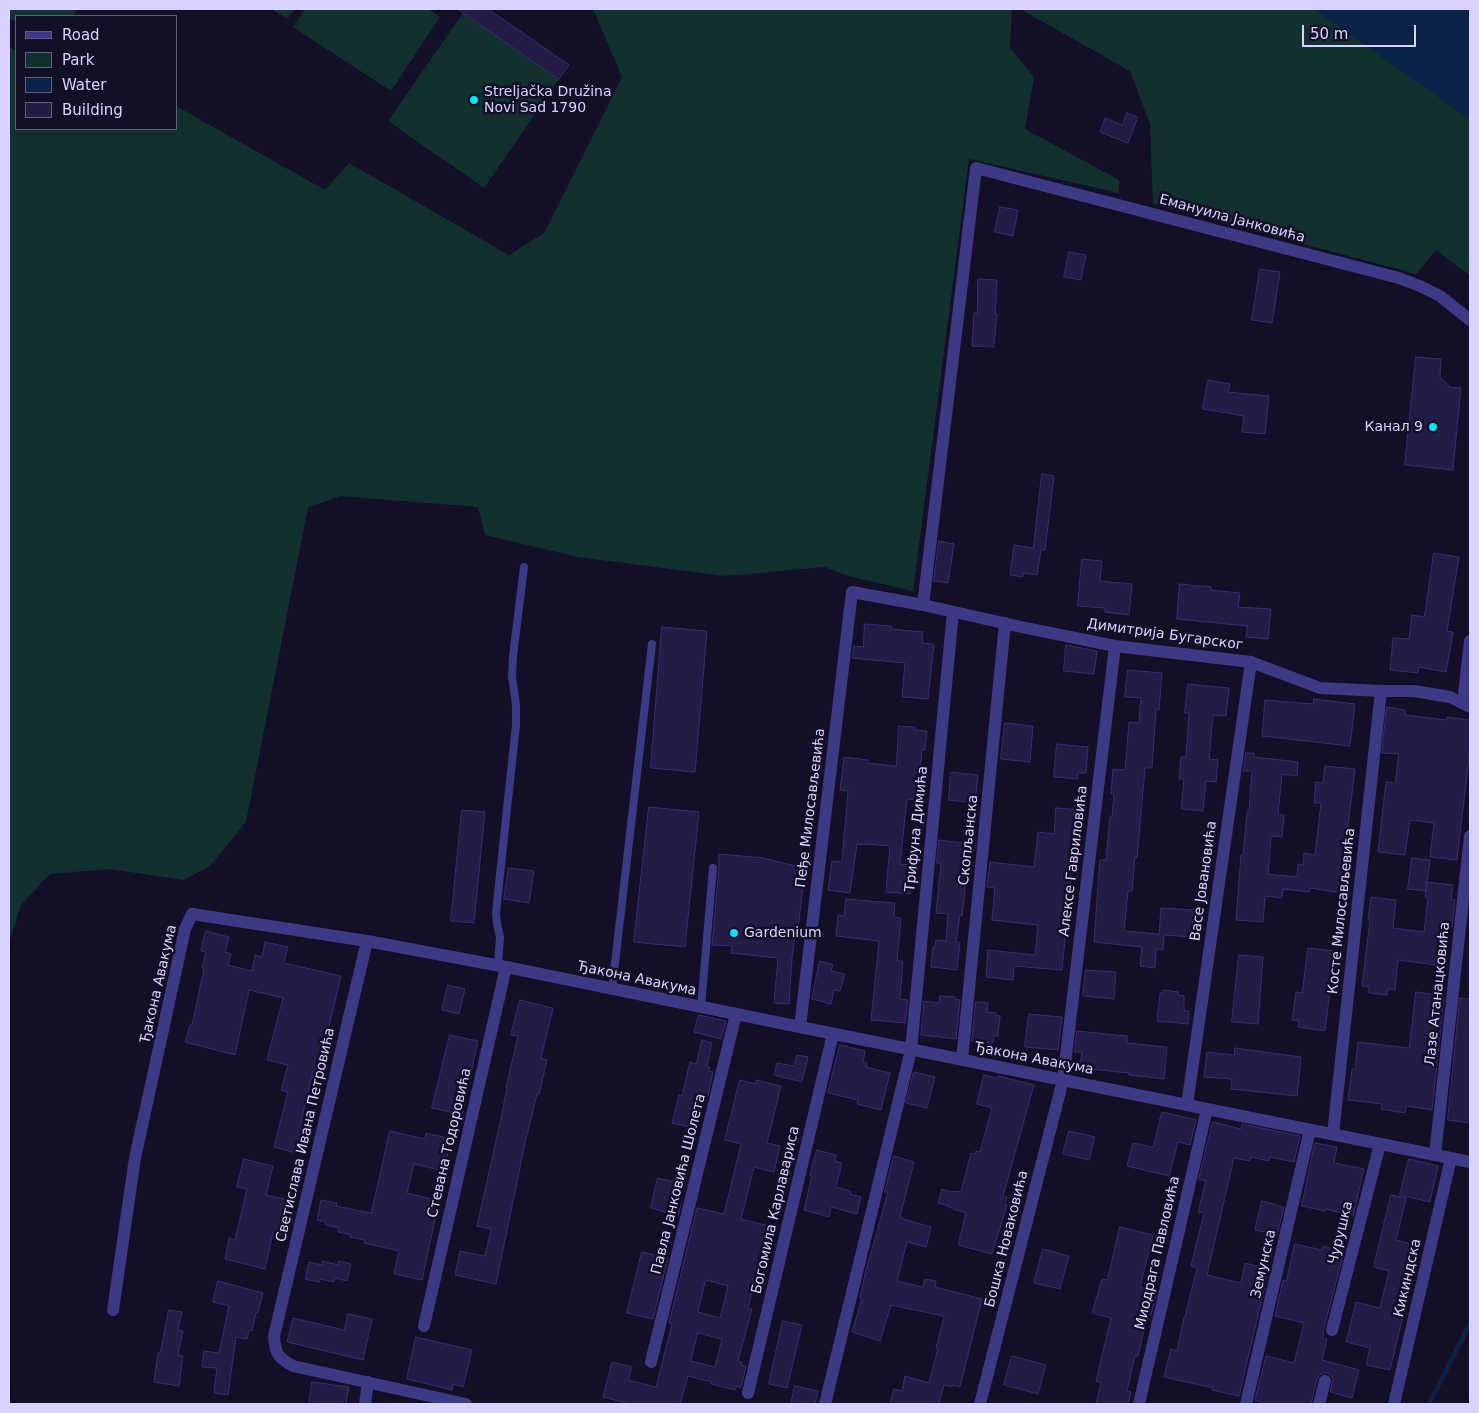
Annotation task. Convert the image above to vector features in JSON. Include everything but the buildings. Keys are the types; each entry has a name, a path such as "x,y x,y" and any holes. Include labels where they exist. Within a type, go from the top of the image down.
{"street":[{"name":"Емануила Јанковића","path":"923,605 976,168 1399,278 1440,296 1470,320"},
{"name":"Димитрија Бугарског","path":"852,592 923,605 1115,646 1251,662 1320,688 1414,691 1450,697 1467,705"},
{"name":"Пеђе Милосављевића","path":"800,1028 852,592"},
{"name":"Трифуна Димића","path":"825,1404 911,1050 953,612"},
{"name":"Скопљанска","path":"962,1060 1005,624"},
{"path":"1467,705 1470,641"},
{"name":"Алексе Гавриловића","path":"1063,1080 1115,646"},
{"name":"Васе Јовановића","path":"1187,1105 1251,662"},
{"name":"Косте Милосављевића","path":"1333,1134 1381,691"},
{"name":"Лазе Атанацковића","path":"1435,1155 1470,836"},
{"name":"Ђакона Авакума","path":"113,1310 135,1158 185,929 192,914 367,941 502,966 800,1028 1470,1162"},
{"name":"Светислава Ивана Петровића","path":"367,941 274,1336 275,1349 282,1360 293,1366 368,1382"},
{"name":"Стевана Тодоровића","path":"424,1326 502,966"},
{"name":"Павла Јанковића Шолета","path":"651,1362 736,1014"},
{"name":"Богомила Карлавариса","path":"748,1392 833,1034"},
{"name":"Бошка Новаковића","path":"980,1404 1063,1080"},
{"name":"Миодрага Павловића","path":"1139,1404 1207,1109"},
{"name":"Земунска","path":"1246,1404 1310,1130"},
{"name":"Чурушка","path":"1332,1330 1380,1144"},
{"name":"Кикиндска","path":"1394,1404 1451,1158"},
{"path":"1319,1404 1325,1381"},
{"path":"365,1404 368,1382 466,1404"}],"lane":[{"path":"502,966 496,912 516,725 512,662 524,567"},
{"path":"612,989 652,644"},
{"path":"701,1007 713,868"}],"green space":[{"path":"9,9 77,9 74,15 15,15 15,22 9,19"},
{"path":"272,9 295,9 287,19"},
{"path":"305,9 428,9 440,17 391,91 293,27"},
{"path":"593,9 1012,9 1010,48 1034,77 1025,129 1119,180 1119,193 969,159 913,591 848,576 825,567 725,576 578,557 485,535 478,507 340,496 308,508 246,822 210,866 184,880 110,869 50,874 21,905 9,943 9,47 15,50 15,130 178,130 178,107 325,190 349,163 509,255 544,233 622,77"},
{"path":"1020,9 1315,9 1470,119 1470,276 1436,250 1416,274 1153,204 1150,124 1130,71"},
{"name":"Streljačka Družina Novi Sad 1790","path":"463,13 559,79 484,188 388,121"}],"water":[{"path":"1315,9 1470,9 1470,119"}],"waterway":[{"path":"1429,1404 1470,1323"}],"place":[{"name":"Streljačka Družina Novi Sad 1790","path":"474,100"},
{"name":"Канал 9","path":"1433,427"},
{"name":"Gardenium","path":"734,933"}]}
